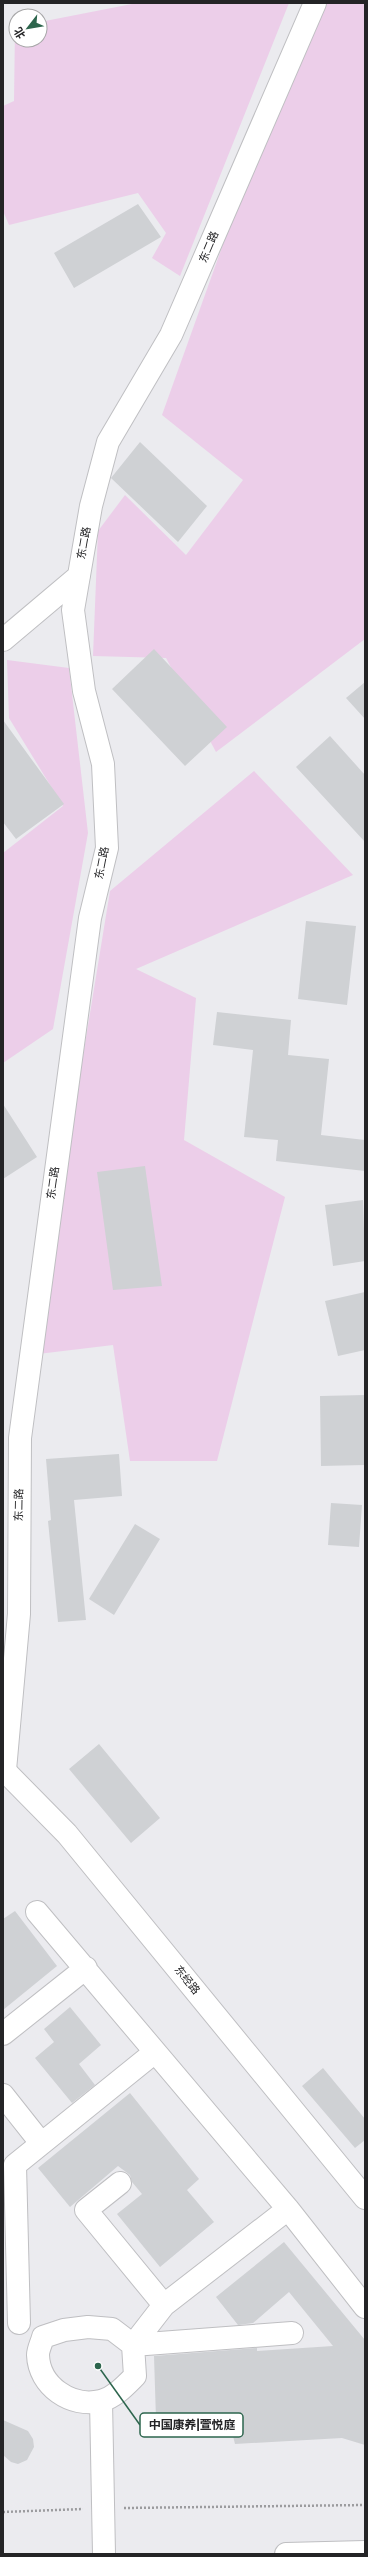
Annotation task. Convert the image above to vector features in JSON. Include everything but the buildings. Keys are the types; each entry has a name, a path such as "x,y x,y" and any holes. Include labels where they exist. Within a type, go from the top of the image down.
{"street":[{"name":"东二路","path":"4,1770 19,1614 20,1438 90,918 107,848 103,764 84,691 73,610 91,506 108,442 172,335 315,3"},
{"path":"3,640 79,576"},
{"name":"东经路","path":"4,1770 67,1834 365,2198"},
{"path":"37,1912 86,1968 288,2209 365,2308"},
{"path":"3,2034 86,1968"},
{"path":"155,2052 15,2165 11,2319 43,2337 64,2330 88,2327 112,2329 133,2345 292,2333"},
{"path":"3,2095 41,2143"},
{"path":"120,2183 86,2210 164,2305"},
{"path":"43,2337 38,2354 42,2373 51,2388 66,2397 85,2403 101,2401 118,2393 135,2376 133,2345 164,2305 288,2209"},
{"path":"101,2401 104,2554"},
{"path":"286,2554 365,2552"}],"path":[{"path":"3,2512 104,2508 365,2505"}],"shaded area":[{"path":"137,3 289,3 180,276 152,258 166,233 138,193 9,225 3,211 3,106 14,101 15,48 48,48 48,20"},
{"path":"324,3 365,3 365,639 216,752 166,658 93,656 98,531 125,495 186,555 243,480 162,415 226,236"},
{"path":"7,660 69,668 88,833 53,1029 3,1063 3,853 63,806 9,718"},
{"path":"254,771 353,875 136,969 196,998 184,1140 285,1197 217,1461 130,1461 113,1345 38,1354 41,1313 110,891"}],"place":[{"name":"中国康养|萱悦庭","path":"98,2366"}]}
